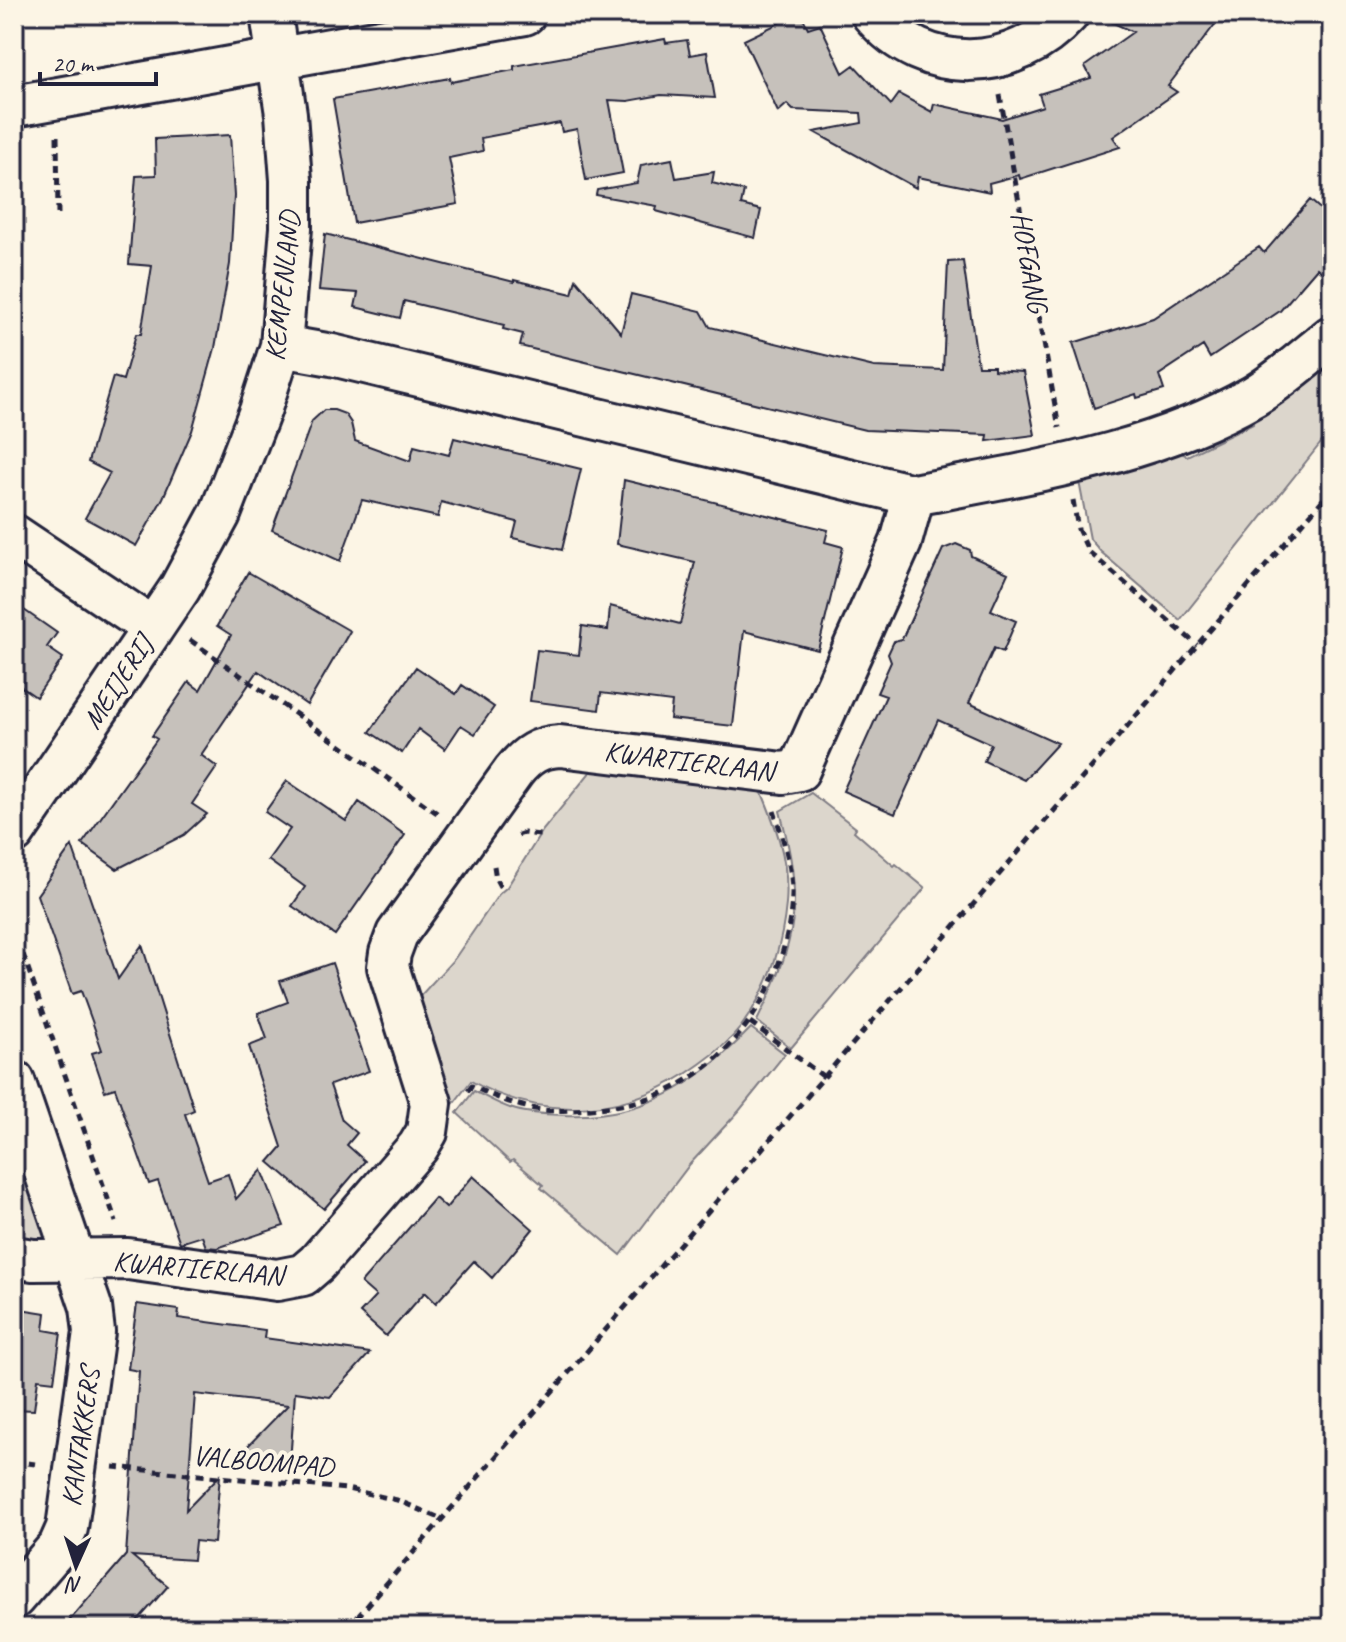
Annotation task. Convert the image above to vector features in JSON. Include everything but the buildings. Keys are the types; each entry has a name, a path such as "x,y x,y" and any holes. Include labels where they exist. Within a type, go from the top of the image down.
{"street":[{"name":"KEMPENLAND","path":"156,623 220,514 260,411 281,346 291,228 291,180 286,114 271,14"},
{"path":"31,103 525,14"},
{"path":"872,14 889,32 928,54 960,60 1011,54 1042,39 1068,14"},
{"path":"281,346 332,355 914,495 1066,465 1134,448 1190,427 1256,395 1332,336"},
{"name":"KWARTIERLAAN","path":"14,1257 128,1259 277,1280 303,1275 418,1147 427,1132 431,1103 393,989 388,967 390,953 397,934 525,758 545,747 560,746 783,773 799,770 901,542 914,495"},
{"name":"MEIJERIJ","path":"14,535 156,623 14,833"},
{"name":"KANTAKKERS","path":"14,1081 76,1259 91,1307 94,1332 67,1528 59,1546 14,1598"}],"path":[{"name":"HOFGANG","path":"993,58 1078,529 1089,552 1197,645"},
{"path":"31,103 57,138 58,215"},
{"path":"348,1628 1332,489"},
{"path":"156,623 457,827 470,830"},
{"path":"430,1119 454,1110 472,1086 535,1109 569,1111 613,1107 649,1098 709,1063 734,1042 768,992 784,949 792,892 787,847 758,769"},
{"path":"14,928 128,1259"},
{"path":"750,1022 824,1077"},
{"name":"VALBOOMPAD","path":"75,1466 347,1489 397,1500 442,1519"}],"shaded area":[{"path":"1332,350 1332,429 1180,620 1090,539 1078,476 1172,448 1187,456 1253,424 1255,407"},
{"path":"591,771 673,781 688,772 757,781 779,841 786,872 786,904 772,969 750,1014 726,1043 700,1064 646,1094 617,1103 558,1108 500,1094 471,1081 451,1107 443,1101 411,1006 455,958 507,887 543,830"},
{"path":"811,793 856,828 854,831 894,866 896,864 925,888 791,1048 757,1021 781,966 793,919 792,870 780,811"},
{"path":"751,1028 785,1054 739,1111 690,1164 621,1255 457,1113 474,1091 508,1107 537,1114 591,1115 643,1104 689,1082"},
{"path":"14,1125 47,1237 43,1243 14,1245"}]}
